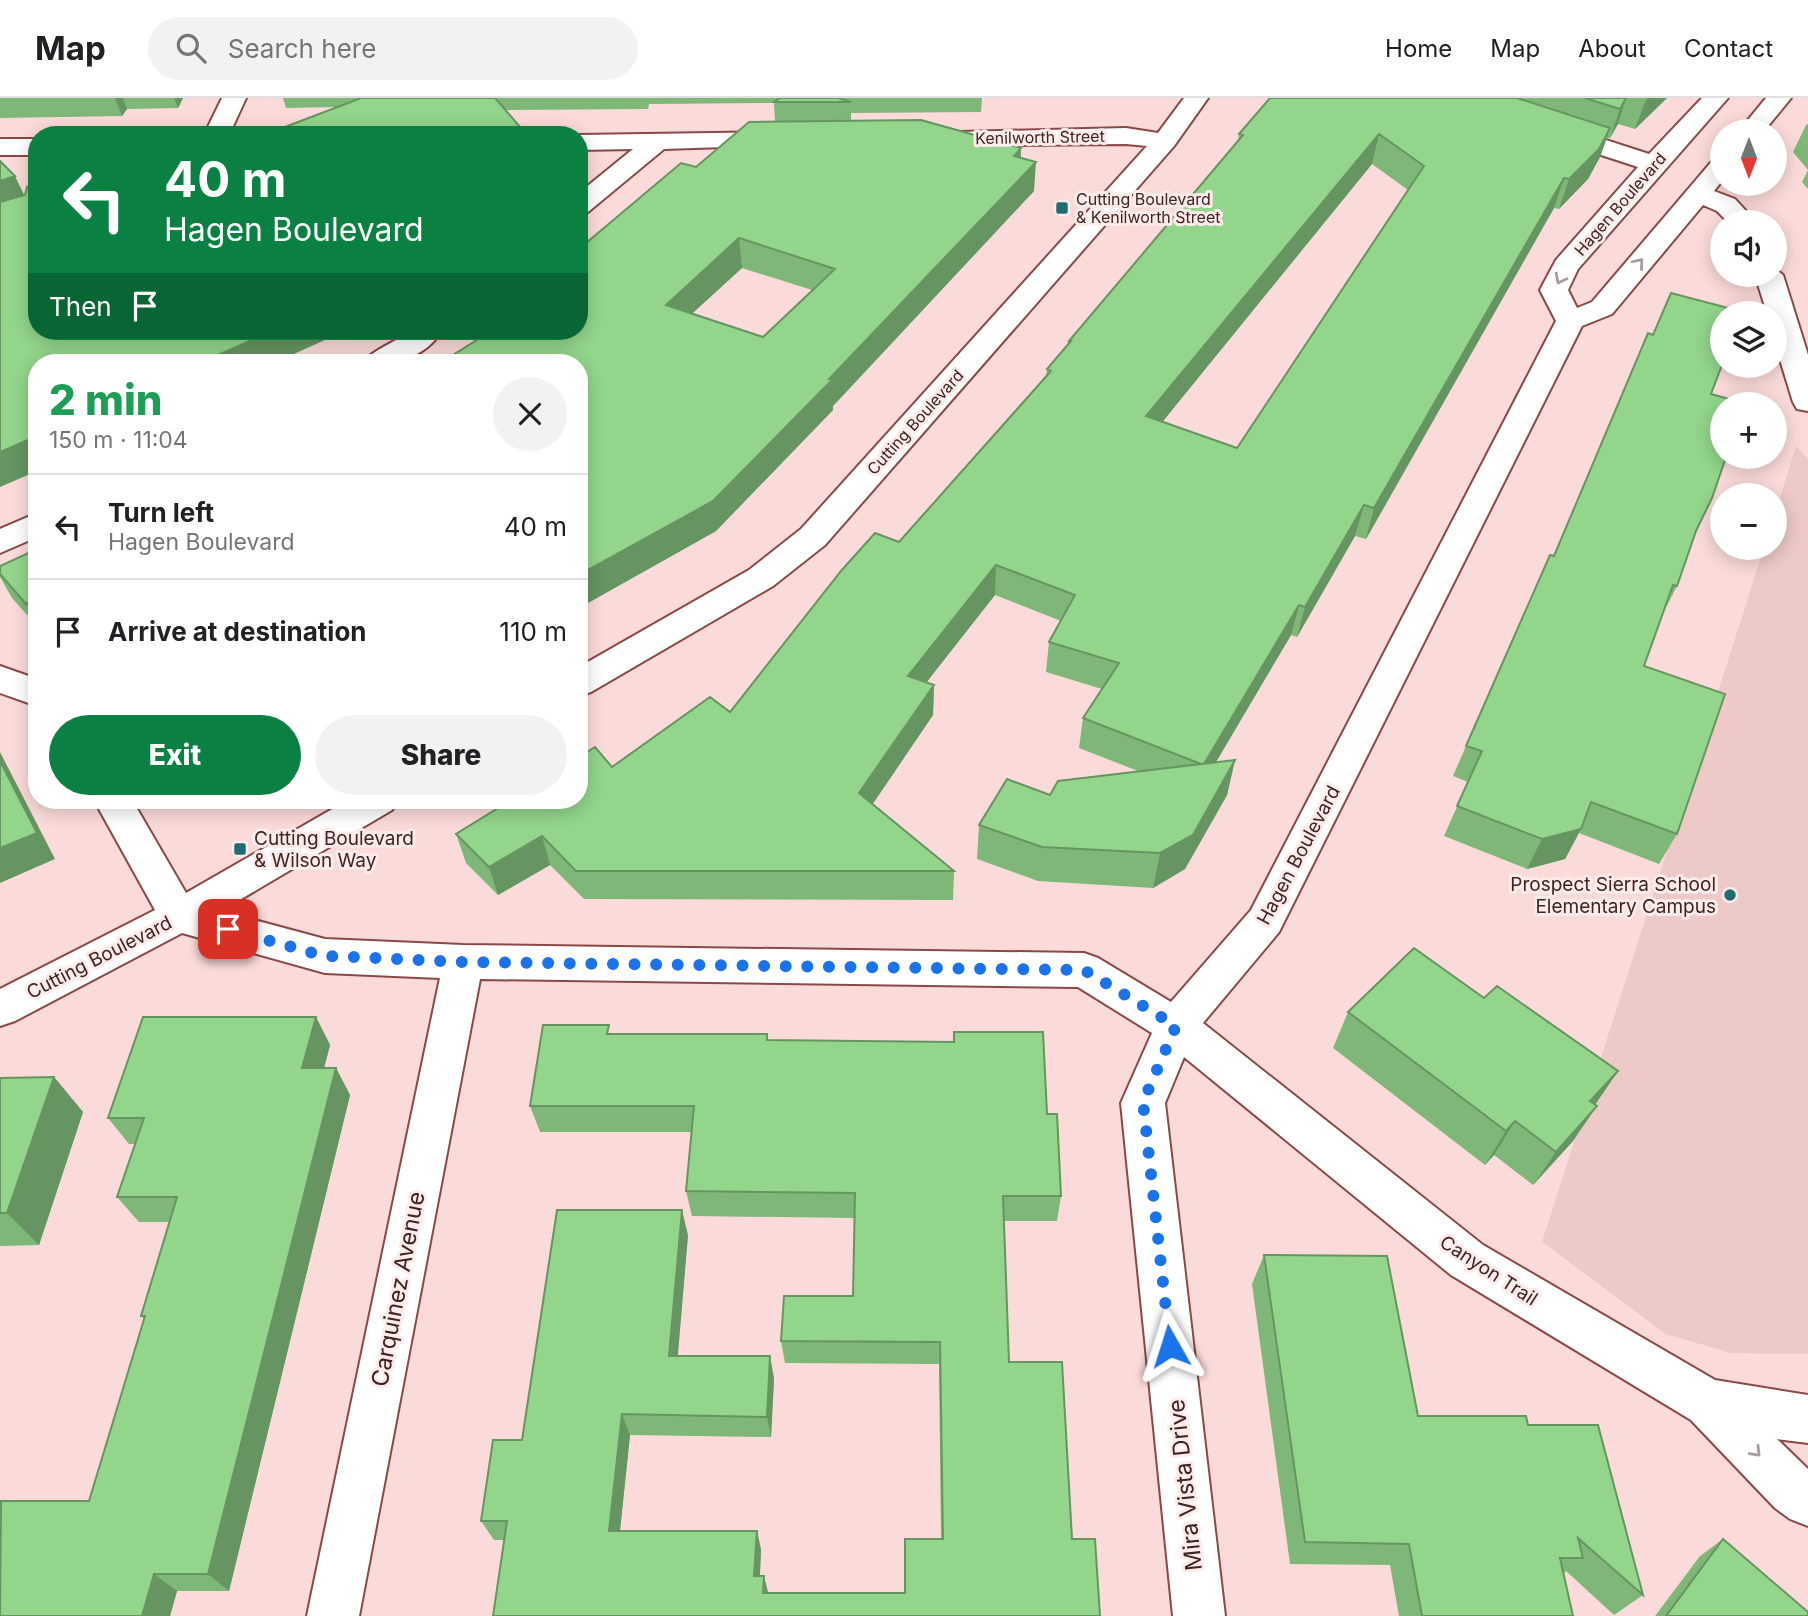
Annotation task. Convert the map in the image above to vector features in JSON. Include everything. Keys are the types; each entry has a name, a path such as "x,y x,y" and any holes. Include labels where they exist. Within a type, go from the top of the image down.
{"street":[{"path":"220,126 234,98"},
{"name":"Cutting Boulevard","path":"588,678 761,578 813,537 1165,141 1196,98"},
{"path":"1451,98 1654,164"},
{"name":"Hagen Boulevard","path":"1176,1026 1265,921 1508,448 1570,321 1554,290 1566,266 1654,164 1716,98"},
{"path":"1765,119 1781,105"},
{"name":"Kenilworth Street","path":"906,138 1126,136 1165,141"},
{"path":"588,142 810,139"},
{"path":"588,199 658,141"},
{"path":"0,147 28,147"},
{"path":"1570,321 1602,307 1710,179"},
{"path":"1698,193 1726,205 1731,210"},
{"path":"1773,287 1808,402"},
{"path":"396,354 417,340"},
{"path":"0,542 28,528"},
{"path":"0,679 28,690"},
{"path":"118,809 179,916 324,956 463,962 1084,970 1176,1026"},
{"name":"Cutting Boulevard","path":"0,1009 179,916 363,809"},
{"name":"Carquinez Avenue","path":"333,1616 463,962"},
{"name":"Canyon Trail","path":"1176,1026 1467,1260 1708,1403 1793,1490 1808,1501"},
{"name":"Mira Vista Drive","path":"1176,1026 1143,1102 1199,1616"},
{"path":"1708,1403 1808,1419"}],"shaded area":[{"name":"Prospect Sierra School Elementary Campus","path":"1796,446 1808,459 1808,1354 1731,1353 1666,1334 1542,1242 1760,560 1787,560 1787,483 1785,483"}],"building":[{"path":"361,98 495,98 519,126 288,126"},
{"path":"780,98 838,98 851,102 774,102"},
{"path":"1270,98 1517,98 1610,128 1599,149 1569,179 1564,178 1374,508 1364,505 1305,607 1299,605 1204,764 1083,718 1119,663 1049,642 1075,595 996,565 908,676 934,685 859,793 954,871 576,871 542,836 489,867 456,834 496,809 588,809 588,751 595,747 612,767 710,697 730,712 841,571 875,533 899,542 1051,371 1047,369 1069,341 1243,135 1239,134","holes":["1379,134 1424,166 1237,448 1146,416"]},
{"path":"1585,98 1626,98 1620,109"},
{"path":"921,120 1021,148 1014,156 1036,162 829,379 832,380 713,501 588,570 588,354 455,354 477,340 588,340 588,241 681,163 696,167 749,122","holes":["739,238 835,269 763,337 666,305"]},
{"path":"0,161 15,176 0,181"},
{"path":"27,187 28,340 252,340 220,354 28,354 28,440 0,452 0,202 25,195"},
{"path":"1671,293 1710,303 1710,378 1717,378 1710,392 1710,469 1722,469 1717,483 1710,483 1710,502 1696,531 1677,586 1673,585 1644,666 1725,694 1677,834 1591,802 1581,829 1542,839 1457,806 1482,751 1466,746 1550,555 1554,556 1648,333 1653,335"},
{"path":"28,553 28,603 26,604 0,574 0,566"},
{"path":"1235,760 1193,835 1160,853 1042,847 979,825 1007,779 1050,795 1058,781"},
{"path":"0,761 37,833 0,848"},
{"path":"1414,948 1484,998 1497,986 1618,1071 1590,1101 1597,1106 1556,1152 1515,1121 1506,1131 1348,1012"},
{"path":"143,1017 316,1017 302,1068 336,1068 208,1574 154,1574 142,1616 0,1616 1,1501 89,1501 145,1316 141,1316 177,1197 117,1197 144,1118 108,1118"},
{"path":"543,1025 609,1025 607,1034 767,1034 767,1040 954,1042 954,1032 1043,1032 1047,1114 1057,1114 1061,1196 1003,1196 1009,1362 1062,1362 1072,1539 1095,1539 1100,1616 493,1616 507,1521 481,1521 493,1440 522,1440 557,1210 682,1210 669,1356 770,1356 767,1417 622,1414 609,1531 757,1531 754,1576 764,1576 763,1593 905,1593 905,1539 943,1539 940,1342 781,1341 784,1296 853,1296 855,1193 686,1191 694,1106 530,1106"},
{"path":"54,1077 7,1213 0,1213 0,1078"},
{"path":"1264,1255 1387,1256 1418,1416 1526,1416 1528,1425 1598,1425 1643,1595 1578,1538 1583,1558 1560,1558 1573,1616 1422,1616 1409,1544 1305,1542"},
{"path":"1723,1539 1808,1612 1808,1616 1666,1616"}],"place":[{"name":"Cutting Boulevard & Kenilworth Street","path":"1062,208"},
{"name":"Cutting Boulevard & Wilson Way","path":"240,849"},
{"name":"Prospect Sierra School Elementary Campus","path":"1730,895"}],"route":[{"path":"228,929 324,956 463,962 1084,970 1176,1026 1143,1102 1170,1346"}]}
